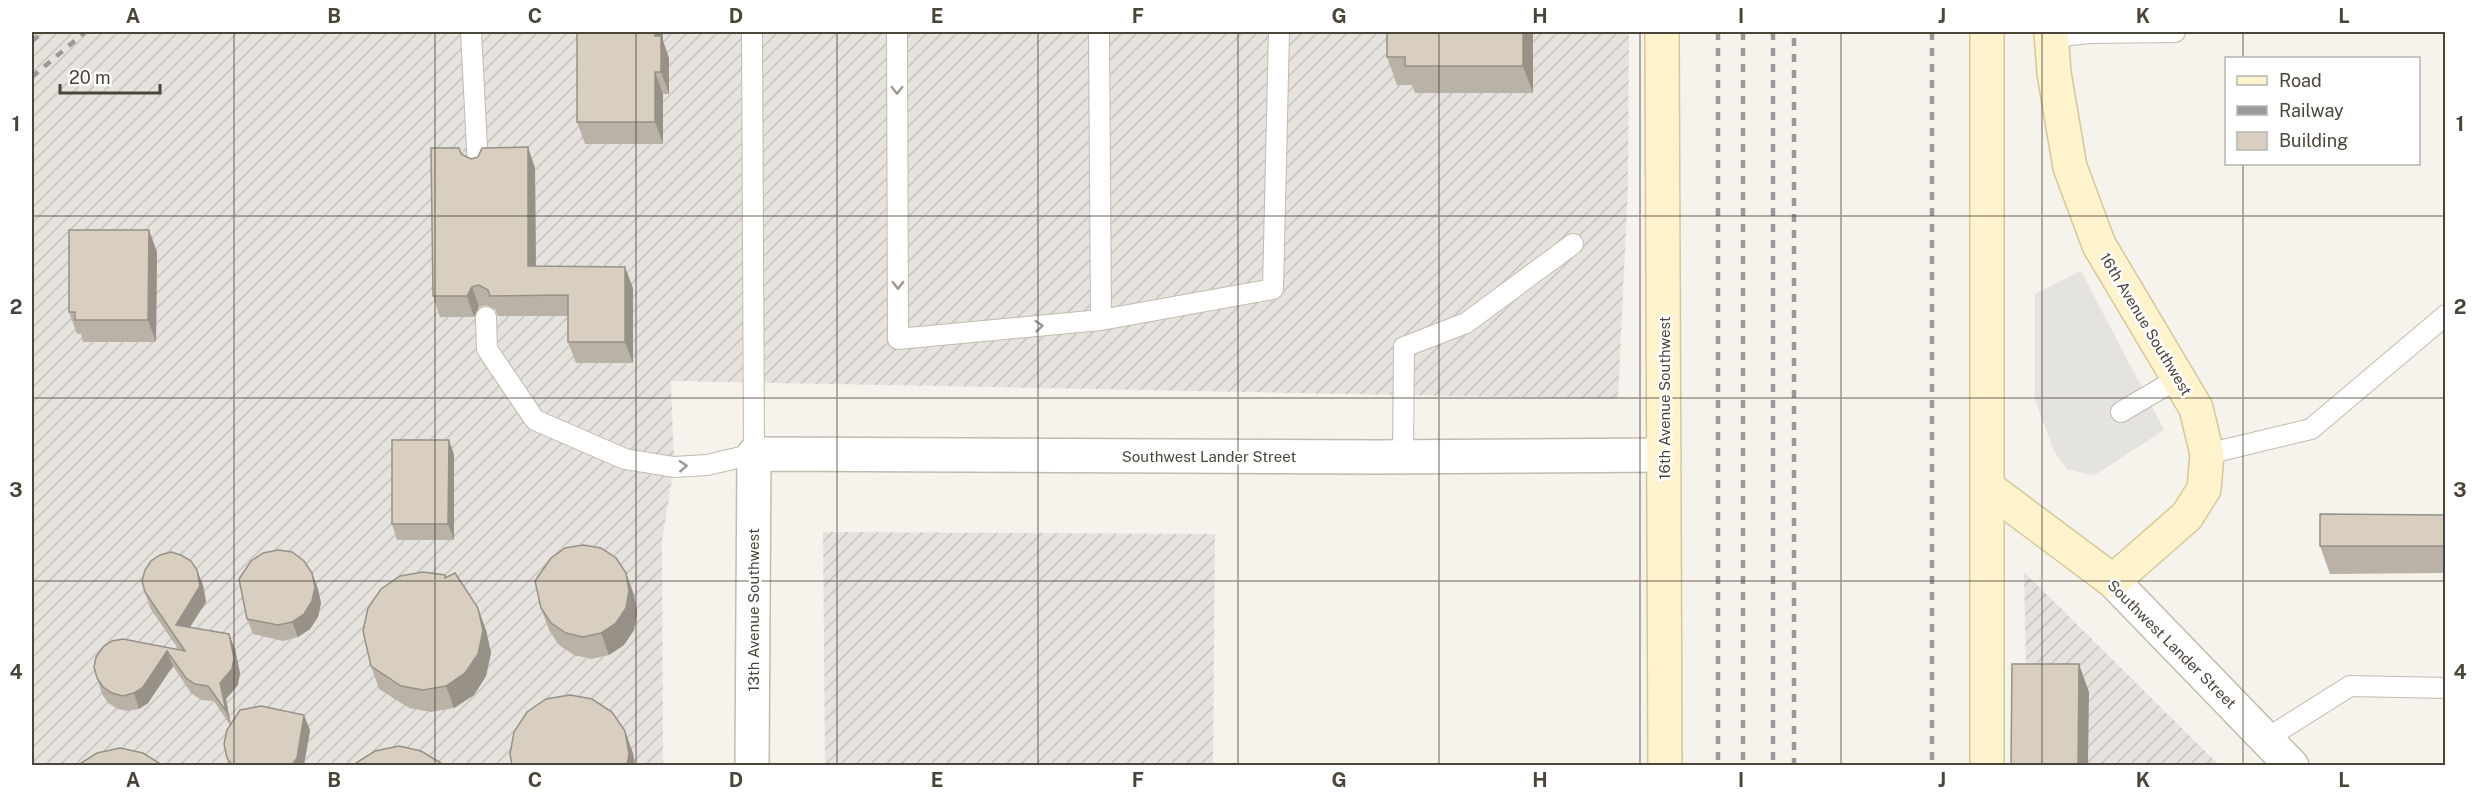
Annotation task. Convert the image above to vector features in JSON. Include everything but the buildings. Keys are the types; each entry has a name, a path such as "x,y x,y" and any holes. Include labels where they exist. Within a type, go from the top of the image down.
{"street":[{"name":"16th Avenue Southwest","path":"1662,32 1665,765"},
{"path":"1987,765 1988,32"},
{"name":"16th Avenue Southwest","path":"2052,34 2054,74 2070,167 2098,245 2196,408 2207,454 2204,489 2187,516 2112,581"},
{"name":"Southwest Lander Street","path":"754,454 1664,455"},
{"name":"13th Avenue Southwest","path":"752,765 754,454"},
{"name":"Southwest Lander Street","path":"1987,487 2112,581 2292,765"}],"lane":[{"path":"471,32 478,168"},
{"path":"486,316 487,349 535,420 625,459 674,467 707,465 754,454 752,32"},
{"path":"897,32 898,339 1101,320 1273,289 1279,32"},
{"path":"1099,32 1101,320"},
{"path":"2052,34 2175,32"},
{"path":"1403,456 1404,347 1466,323 1573,243"},
{"path":"2207,454 2311,429 2445,315"},
{"path":"2121,412 2177,379"},
{"path":"2266,739 2350,686 2445,688"}],"shaded area":[{"path":"32,32 1629,32 1628,186 1618,399 671,381 674,467 662,540 663,765 32,765"},
{"path":"2081,271 2164,430 2095,475 2068,470 2055,453 2035,400 2035,294"},
{"path":"823,532 1215,534 1213,765 825,765"},
{"path":"2024,572 2219,765 2028,765"}],"railway":[{"path":"32,41 43,32"},
{"path":"32,77 85,32"},
{"path":"1718,32 1718,766"},
{"path":"1743,32 1743,766"},
{"path":"1773,32 1773,766"},
{"path":"1794,32 1794,766"},
{"path":"1932,32 1932,766"}]}
